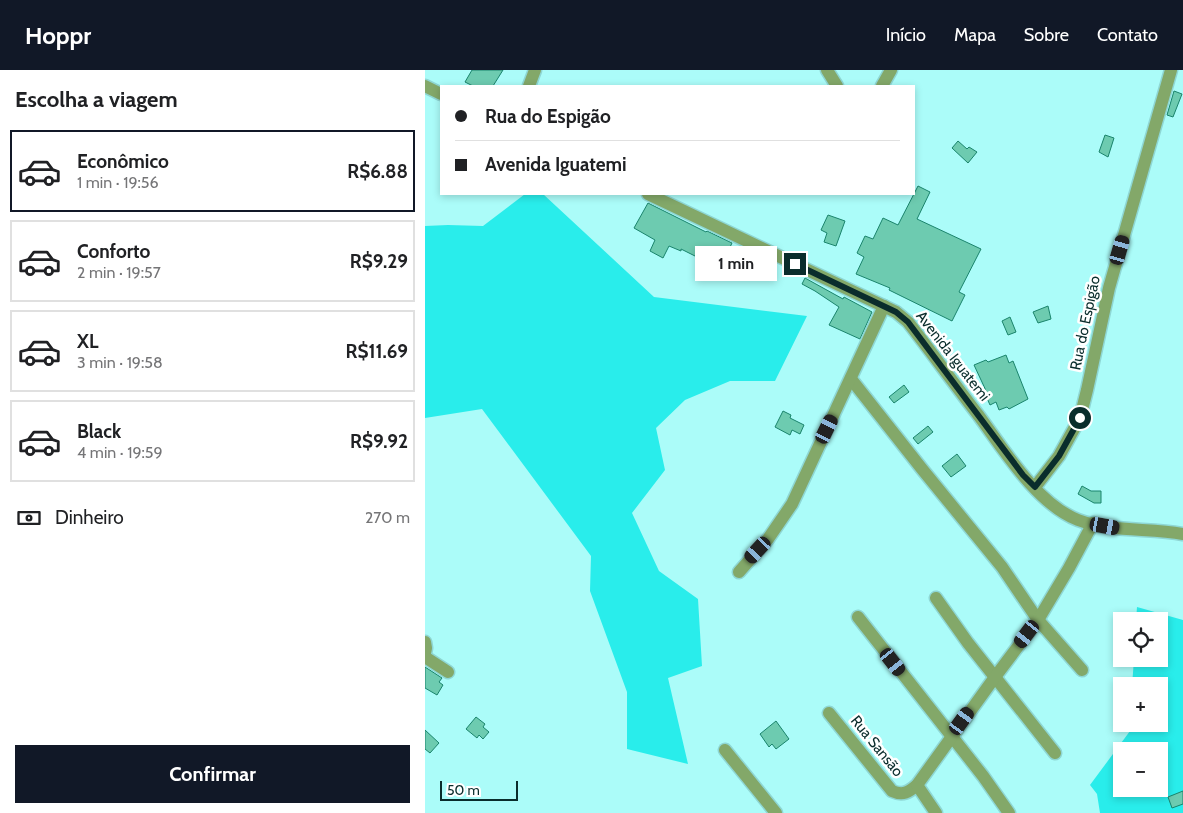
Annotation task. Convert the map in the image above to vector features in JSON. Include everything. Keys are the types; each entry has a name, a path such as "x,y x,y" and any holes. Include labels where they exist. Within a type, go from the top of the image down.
{"street":[{"path":"529,85 535,70"},
{"path":"827,70 836,85"},
{"path":"883,85 891,70"},
{"name":"Rua do Espigão","path":"1035,487 1059,456 1080,418 1109,288 1171,70"},
{"path":"425,86 440,94"},
{"name":"Avenida Iguatemi","path":"651,195 896,312 908,322 1023,475 1046,500 1063,512 1078,520 1119,528 1183,534"},
{"path":"739,572 768,539 792,504 884,306"},
{"path":"851,379 1001,567 1038,620 1081,670"},
{"name":"Rua Sansão","path":"829,714 892,791 901,794 907,793 917,785 951,736 1038,620 1093,523"},
{"path":"936,598 968,643 1055,753"},
{"path":"858,617 983,776 1009,813"},
{"path":"425,642 425,655 448,672"},
{"path":"725,750 776,813"},
{"path":"917,785 936,813"}],"shaded area":[{"path":"524,195 544,195 654,297 807,316 775,381 730,381 685,400 656,428 665,470 632,513 659,571 698,599 702,666 668,678 688,764 627,749 627,692 590,591 591,556 482,409 425,418 425,226 483,226"},
{"path":"1137,607 1155,612 1137,612"},
{"path":"1168,616 1183,620 1183,813 1100,813 1097,794 1090,785 1113,754 1113,797 1168,797 1168,742 1122,742 1129,732 1168,732 1168,677 1133,677 1133,667 1168,667"}],"building":[{"path":"472,70 503,70 494,85 471,85 465,82"},
{"path":"1174,91 1182,94 1173,117 1167,115"},
{"path":"1105,135 1114,138 1108,157 1099,152"},
{"path":"958,141 967,149 969,147 977,152 968,163 952,148"},
{"path":"918,186 930,192 917,219 981,249 959,292 965,295 952,321 889,290 890,288 856,274 864,257 857,253 865,236 873,239 883,218 898,225"},
{"path":"648,203 732,243 722,264 706,256 703,260 681,249 681,251 669,246 663,258 650,251 655,240 634,228"},
{"path":"828,215 845,221 836,246 824,242 827,233 821,230"},
{"path":"805,278 843,299 844,297 872,312 860,339 829,325 839,307 802,284"},
{"path":"1048,306 1051,319 1038,323 1033,312"},
{"path":"1010,317 1016,332 1008,335 1002,321"},
{"path":"1006,355 1009,363 1013,361 1028,399 1009,409 1007,407 999,410 996,402 990,405 986,396 988,395 974,365"},
{"path":"904,385 909,392 894,403 889,397"},
{"path":"783,411 791,415 790,418 804,425 800,434 792,430 790,435 775,427"},
{"path":"928,426 933,432 918,444 913,438"},
{"path":"957,454 966,466 951,477 942,466"},
{"path":"1082,486 1091,491 1101,491 1101,503 1094,503 1078,494"},
{"path":"425,667 442,678 439,682 443,685 437,695 425,688"},
{"path":"476,717 485,724 483,727 489,732 483,739 479,735 477,738 466,729"},
{"path":"776,721 789,739 776,749 772,744 769,747 760,734"},
{"path":"425,730 439,743 430,753 425,749"},
{"path":"1183,791 1183,804 1172,808 1168,797"}],"route":[{"path":"795,264 896,312 908,322 1023,475 1035,487 1059,456 1080,418"}]}
